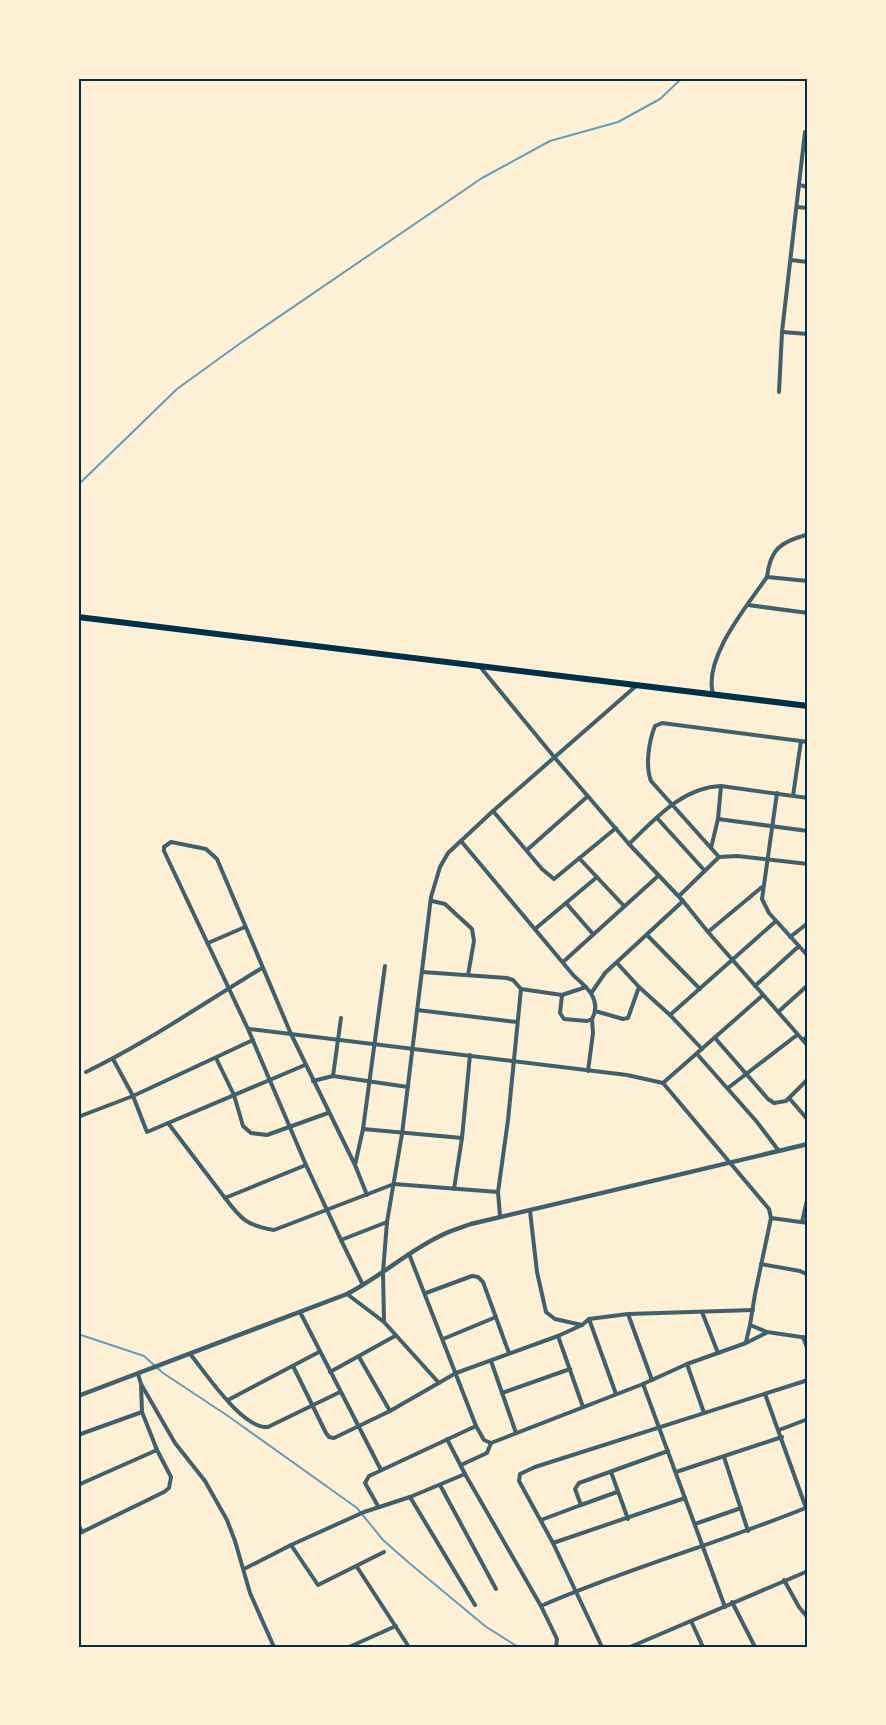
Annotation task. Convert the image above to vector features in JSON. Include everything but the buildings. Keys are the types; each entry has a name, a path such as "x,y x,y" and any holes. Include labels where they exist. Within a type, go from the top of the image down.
{"highway":[{"path":"78,617 808,706"}],"street":[{"path":"779,393 782,332 805,132"},
{"path":"799,185 808,187"},
{"path":"797,207 808,208"},
{"path":"791,260 808,262"},
{"path":"782,332 808,334"},
{"path":"713,694 711,687 717,653 766,577 769,562 775,551 792,539 807,536"},
{"path":"766,577 808,581"},
{"path":"748,605 808,613"},
{"path":"480,666 629,844 683,901 808,1046"},
{"path":"384,1322 382,1272 387,1222 402,1134 435,880 440,867 448,853 493,811 636,686"},
{"path":"719,857 657,790 648,774 651,743 657,724 808,742"},
{"path":"793,796 801,741"},
{"path":"629,844 685,795 706,787 721,786 808,798"},
{"path":"711,848 718,819 721,786"},
{"path":"777,793 762,886 762,901 776,921 808,956"},
{"path":"527,850 588,796"},
{"path":"493,811 542,869 554,879 616,828"},
{"path":"657,818 705,872"},
{"path":"718,819 808,831"},
{"path":"363,1285 306,1165 271,1079 164,851 166,844 171,842 206,849 217,859 291,1034 355,1165 367,1195"},
{"path":"461,842 562,962 592,992"},
{"path":"678,896 719,857 730,855 808,864"},
{"path":"579,858 624,906"},
{"path":"562,962 658,876"},
{"path":"534,929 597,877"},
{"path":"708,932 762,886"},
{"path":"432,901 445,904 472,929 474,941 468,975"},
{"path":"588,1071 593,1033 592,1019 595,1011 592,992 598,980 683,901"},
{"path":"566,903 593,934"},
{"path":"670,1015 776,921"},
{"path":"790,937 808,923"},
{"path":"208,943 245,927"},
{"path":"647,934 700,989"},
{"path":"755,986 799,946"},
{"path":"616,963 702,1049"},
{"path":"355,1165 363,1129 385,966"},
{"path":"86,1072 113,1059 262,968"},
{"path":"422,972 507,978 513,980 520,989 508,1120 498,1192 500,1216"},
{"path":"778,1012 808,985"},
{"path":"520,989 562,994 586,987"},
{"path":"595,1011 622,1019 628,1018 639,987"},
{"path":"562,994 560,1013 564,1020 587,1021 592,1019"},
{"path":"663,1083 763,995"},
{"path":"417,1010 517,1022"},
{"path":"333,1076 341,1017"},
{"path":"248,1029 471,1055 663,1083 769,1209 771,1218 746,1343"},
{"path":"728,1088 797,1035"},
{"path":"803,1040 808,1036"},
{"path":"716,1038 774,1103 780,1103 788,1098 808,1079"},
{"path":"78,1117 133,1096 253,1040"},
{"path":"697,1054 761,1126 779,1151"},
{"path":"454,1189 471,1055"},
{"path":"216,1058 234,1095 243,1126 251,1133 267,1135 328,1113"},
{"path":"113,1059 133,1096 147,1132 305,1065"},
{"path":"313,1081 333,1076 408,1087"},
{"path":"788,1098 808,1120"},
{"path":"168,1122 244,1222 254,1226 274,1230 394,1184 498,1192"},
{"path":"363,1129 462,1138"},
{"path":"78,1396 348,1294 441,1235 471,1224 808,1144"},
{"path":"225,1198 306,1165"},
{"path":"802,1222 808,1196"},
{"path":"530,1210 537,1272 546,1312 555,1319 582,1325"},
{"path":"771,1218 808,1223"},
{"path":"341,1240 387,1222"},
{"path":"409,1254 476,1426 484,1440 491,1443 643,1384 687,1364 746,1343 767,1332"},
{"path":"761,1264 800,1271 808,1275"},
{"path":"426,1293 472,1276 478,1276 483,1281 509,1353"},
{"path":"348,1294 384,1322 440,1383"},
{"path":"293,1366 329,1437 340,1437 456,1373 558,1336 582,1325 588,1319 628,1314 753,1310"},
{"path":"300,1312 381,1470"},
{"path":"702,1312 718,1353"},
{"path":"628,1314 652,1380"},
{"path":"443,1339 496,1317"},
{"path":"588,1319 616,1394"},
{"path":"750,1325 767,1332 806,1337 808,1350"},
{"path":"330,1372 395,1336"},
{"path":"558,1336 583,1407"},
{"path":"228,1400 319,1352"},
{"path":"189,1353 240,1414 261,1428 312,1407 340,1392"},
{"path":"359,1357 390,1411"},
{"path":"491,1361 516,1433"},
{"path":"687,1364 704,1413"},
{"path":"502,1393 570,1369"},
{"path":"138,1374 141,1384 175,1443 205,1481 217,1502 236,1541 250,1593 274,1647"},
{"path":"602,1647 553,1543 519,1481 520,1474 535,1467 808,1380"},
{"path":"78,1524 80,1533 169,1488 171,1477 142,1412 141,1384"},
{"path":"643,1384 725,1607"},
{"path":"541,1606 576,1591 748,1531 807,1507 765,1394"},
{"path":"78,1435 142,1412"},
{"path":"779,1430 808,1419"},
{"path":"378,1506 365,1480 369,1476 476,1426"},
{"path":"676,1472 782,1437"},
{"path":"447,1438 465,1474 541,1606 557,1639 556,1647"},
{"path":"461,1465 487,1453 491,1443"},
{"path":"78,1485 157,1450"},
{"path":"581,1505 575,1489 576,1485 668,1451"},
{"path":"724,1457 748,1531"},
{"path":"610,1472 628,1519"},
{"path":"243,1569 359,1514 410,1497 465,1474"},
{"path":"440,1485 496,1589"},
{"path":"541,1520 617,1492"},
{"path":"410,1497 475,1605"},
{"path":"553,1543 685,1498"},
{"path":"695,1524 741,1508"},
{"path":"291,1545 318,1585 384,1552"},
{"path":"357,1567 409,1647"},
{"path":"630,1647 808,1571"},
{"path":"784,1580 808,1618"},
{"path":"732,1602 755,1647"},
{"path":"691,1622 703,1647"},
{"path":"349,1647 396,1626"}],"waterway":[{"path":"78,485 177,389 482,178 550,141 618,122 660,99 682,78"},
{"path":"78,1334 144,1356 163,1373 228,1416 357,1508 383,1540 408,1562 485,1626 518,1647"}]}
